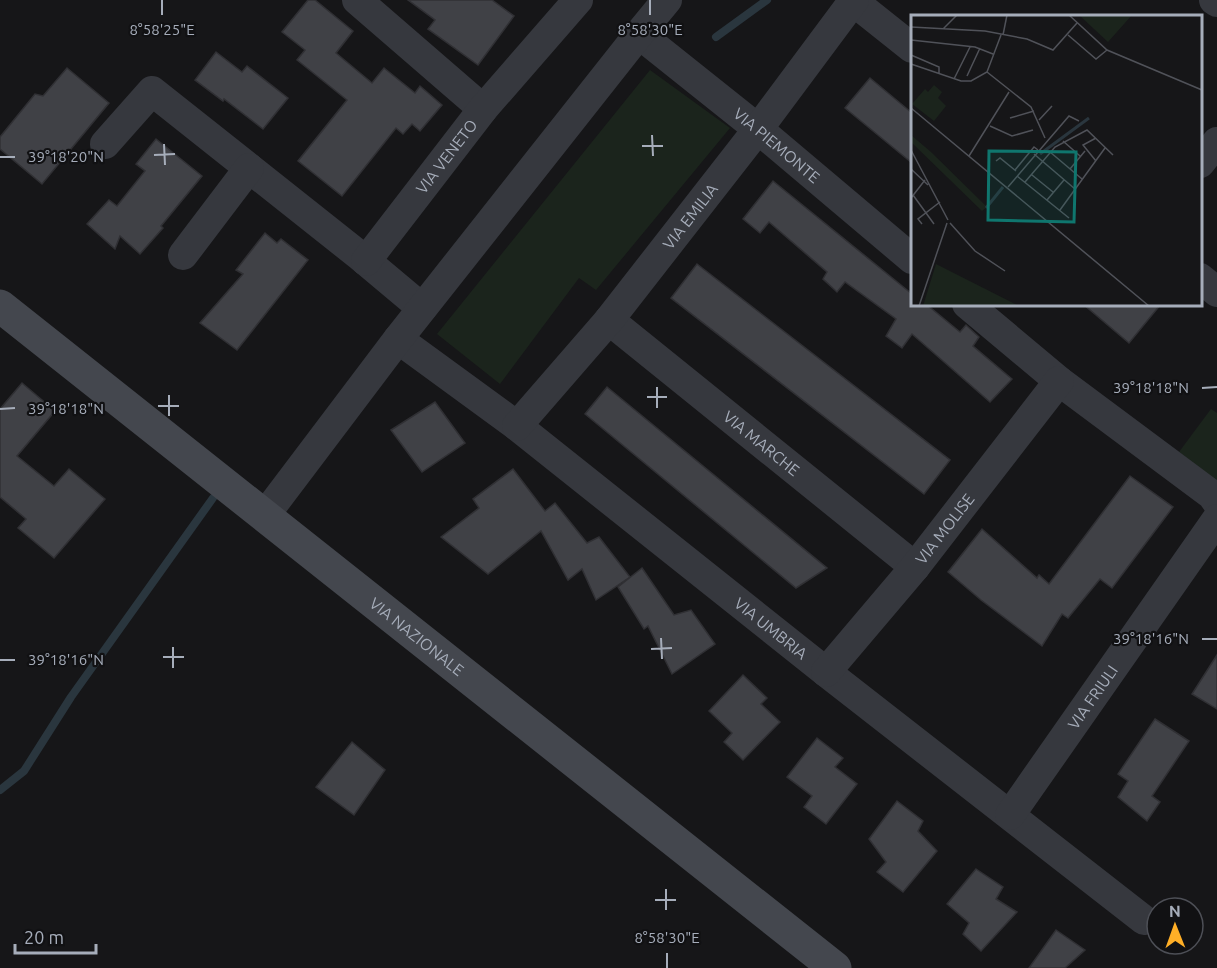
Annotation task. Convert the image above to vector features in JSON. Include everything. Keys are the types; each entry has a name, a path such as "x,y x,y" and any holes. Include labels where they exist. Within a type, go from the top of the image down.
{"main road":[{"name":"VIA NAZIONALE","path":"0,306 835,968"}],"street":[{"path":"357,0 483,109"},
{"name":"VIA VENETO","path":"366,261 483,109 578,0"},
{"path":"265,515 422,308 667,0"},
{"path":"854,1 911,47"},
{"name":"VIA EMILIA","path":"517,426 609,320 758,129 854,1"},
{"name":"VIA PIEMONTE","path":"639,34 758,129 911,258"},
{"path":"105,144 152,91 422,308"},
{"path":"1202,161 1217,142"},
{"path":"183,255 249,168"},
{"path":"1202,281 1217,292"},
{"path":"970,306 1059,381 1212,495 1217,502"},
{"name":"VIA MARCHE","path":"609,320 915,567"},
{"name":"VIA UMBRIA","path":"398,339 517,426 1144,921"},
{"name":"VIA MOLISE","path":"826,672 915,567 1059,381"},
{"name":"VIA FRIULI","path":"1010,815 1217,519"}],"shaded area":[{"path":"650,70 730,128 596,290 579,278 500,384 437,334"},
{"path":"1211,409 1217,413 1217,481 1179,452"}],"building":[{"path":"308,0 315,0 353,31 336,53 372,83 384,68 415,93 420,86 442,105 420,131 412,124 403,134 396,128 342,196 298,161 347,100 297,60 305,50 282,32"},
{"path":"408,0 492,0 514,16 478,65 428,29 435,20"},
{"path":"216,52 242,72 247,66 288,98 263,129 195,80"},
{"path":"67,68 109,103 42,184 0,149 0,137 35,94 43,96"},
{"path":"870,78 911,112 911,162 845,108"},
{"path":"156,139 202,176 161,226 163,228 140,254 120,236 115,249 87,224 109,200 117,206 145,171 136,164"},
{"path":"773,181 911,293 911,306 928,306 960,332 966,325 979,337 973,346 1012,379 990,402 912,334 902,348 886,336 896,319 845,282 837,292 823,279 827,272 769,222 760,233 743,219"},
{"path":"265,233 277,243 281,239 308,260 237,350 200,323 243,274 236,270"},
{"path":"697,264 950,460 924,494 671,298"},
{"path":"1085,306 1159,306 1129,343"},
{"path":"22,383 55,411 17,456 54,486 69,469 105,499 54,558 18,528 26,519 0,497 0,409"},
{"path":"607,387 827,568 796,588 585,414"},
{"path":"435,402 465,443 422,472 391,430"},
{"path":"513,469 545,511 555,503 587,543 599,537 630,577 596,600 582,569 568,580 541,531 488,574 441,537 479,508 473,499"},
{"path":"1130,476 1173,507 1112,588 1100,579 1068,618 1062,614 1042,646 948,572 982,529 1037,578 1039,575 1049,584"},
{"path":"642,568 674,615 691,610 715,644 672,674 648,626 644,629 618,587"},
{"path":"1217,655 1217,709 1192,694"},
{"path":"743,675 767,698 761,704 780,722 743,760 724,742 732,733 709,711"},
{"path":"1155,719 1189,741 1152,796 1160,802 1147,821 1118,797 1128,781 1118,774"},
{"path":"817,738 843,758 835,767 857,784 826,824 804,807 812,796 787,777"},
{"path":"352,742 385,770 354,815 316,787"},
{"path":"897,801 923,821 918,831 937,851 903,892 877,872 886,862 869,839"},
{"path":"976,869 1003,887 996,899 1017,912 981,951 963,934 969,923 947,904"},
{"path":"1056,930 1085,950 1065,968 1029,968"}],"waterway":[{"path":"716,37 767,0"},
{"path":"0,790 24,771 71,697 213,498"}]}
